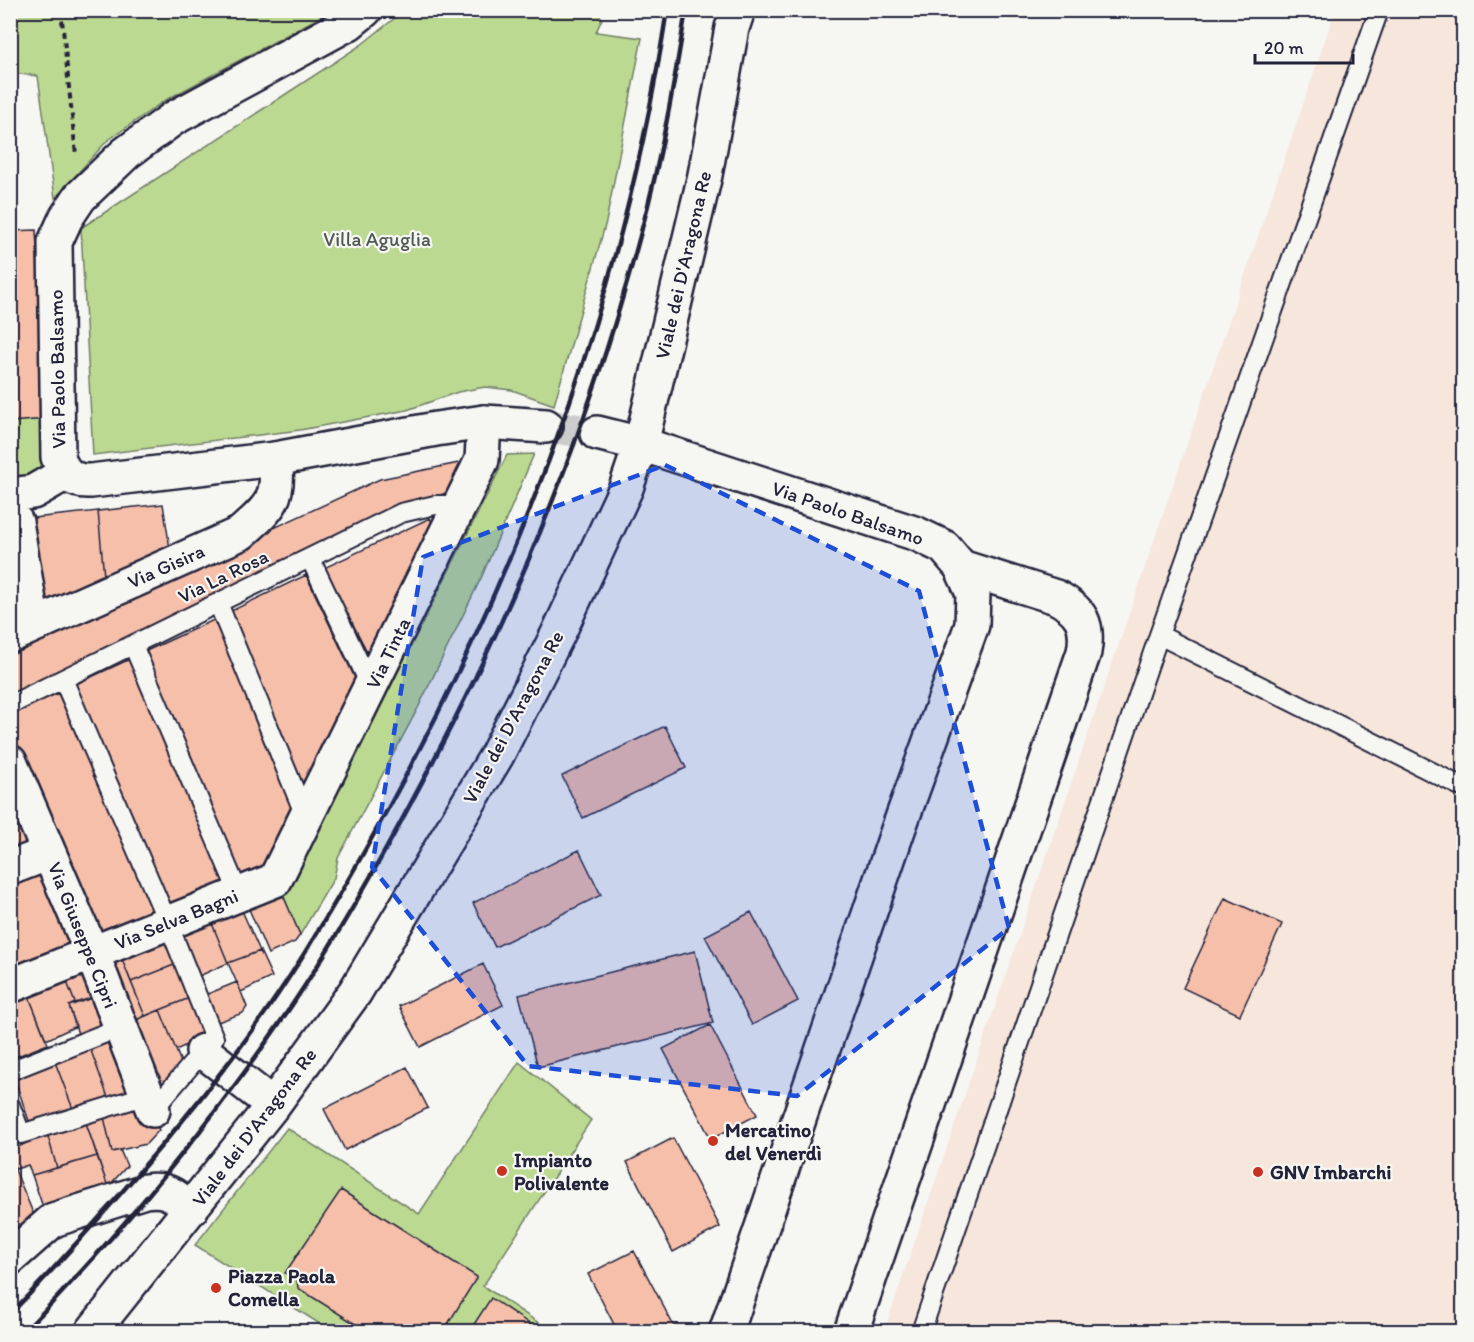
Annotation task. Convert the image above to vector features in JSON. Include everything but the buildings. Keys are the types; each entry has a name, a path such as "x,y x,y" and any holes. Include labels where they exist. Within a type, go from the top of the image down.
{"street":[{"name":"Via Paolo Balsamo","path":"365,10 339,28 174,118 126,153 80,197 66,218 55,242 58,457 66,473 82,481 91,481 275,459 484,422 546,426"},
{"name":"Viale dei D'Aragona Re","path":"92,1332 273,1105 355,992 497,755 558,634 627,488 641,444 705,175 732,28 738,10"},
{"name":"Via Tinta","path":"275,880 482,460 484,422"},
{"name":"Via Paolo Balsamo","path":"597,433 641,444 917,534 944,547 961,567 973,593 972,625 898,830 726,1332"},
{"name":"Via Gisira","path":"22,630 241,533 260,516 274,498 278,481 275,459"},
{"path":"22,630 13,508 33,492 66,473"},
{"path":"851,1332 1080,663 1086,638 1081,619 1068,603 1056,597 961,567"},
{"name":"Via Giuseppe Cipri","path":"10,762 92,953 150,1102"},
{"path":"10,868 49,853"},
{"name":"Via Selva Bagni","path":"10,986 275,880"},
{"path":"203,1051 273,1105"},
{"path":"10,1258 53,1220 145,1191 159,1189 171,1193 191,1209"}],"lane":[{"path":"921,1332 1159,635 1379,10"},
{"name":"Via La Rosa","path":"10,705 401,513 435,505 460,505"},
{"path":"310,558 371,687"},
{"path":"218,603 306,819"},
{"path":"1159,635 1464,789"},
{"path":"133,645 239,894"},
{"path":"10,1105 21,1134 150,1102 214,1038 168,922 63,679"},
{"path":"10,1071 121,1027"}],"path":[{"path":"62,10 80,197"}],"highlighted area":[{"path":"665,465 919,591 1009,928 797,1096 528,1066 372,867 423,557"}],"shaded area":[{"path":"1335,11 1463,11 1463,1331 884,1332"}],"green space":[{"path":"11,10 331,11 164,101 107,141 55,198 38,76 11,73"},
{"name":"Villa Aguglia","path":"405,10 598,11 602,19 596,32 642,38 606,222 554,405 512,390 485,387 458,392 407,410 300,430 93,455 81,228 361,45"},
{"path":"46,419 43,464 30,476 11,477 11,422"},
{"path":"534,454 482,576 418,708 338,858 334,878 300,935 280,888 294,879 507,455"},
{"name":"Impianto Polivalente","path":"519,1062 591,1120 483,1286 551,1331 331,1331 195,1245 287,1128 419,1214"}],"tunnel":[{"path":"546,426 597,433"}],"railway":[{"path":"10,1314 67,1254 162,1145 260,1020 345,886 453,684 534,498 569,404 600,308 627,211 649,111 667,10"},
{"path":"24,1332 131,1215 231,1091 262,1048 309,979 359,897 455,718 488,651 547,514 598,375 621,304 655,177 686,10"}],"place":[{"name":"Mercatino del Venerdì","path":"713,1141"},
{"name":"Impianto Polivalente","path":"502,1171"},
{"name":"GNV Imbarchi","path":"1258,1172"},
{"name":"Piazza Paola Comella","path":"216,1288"}]}
